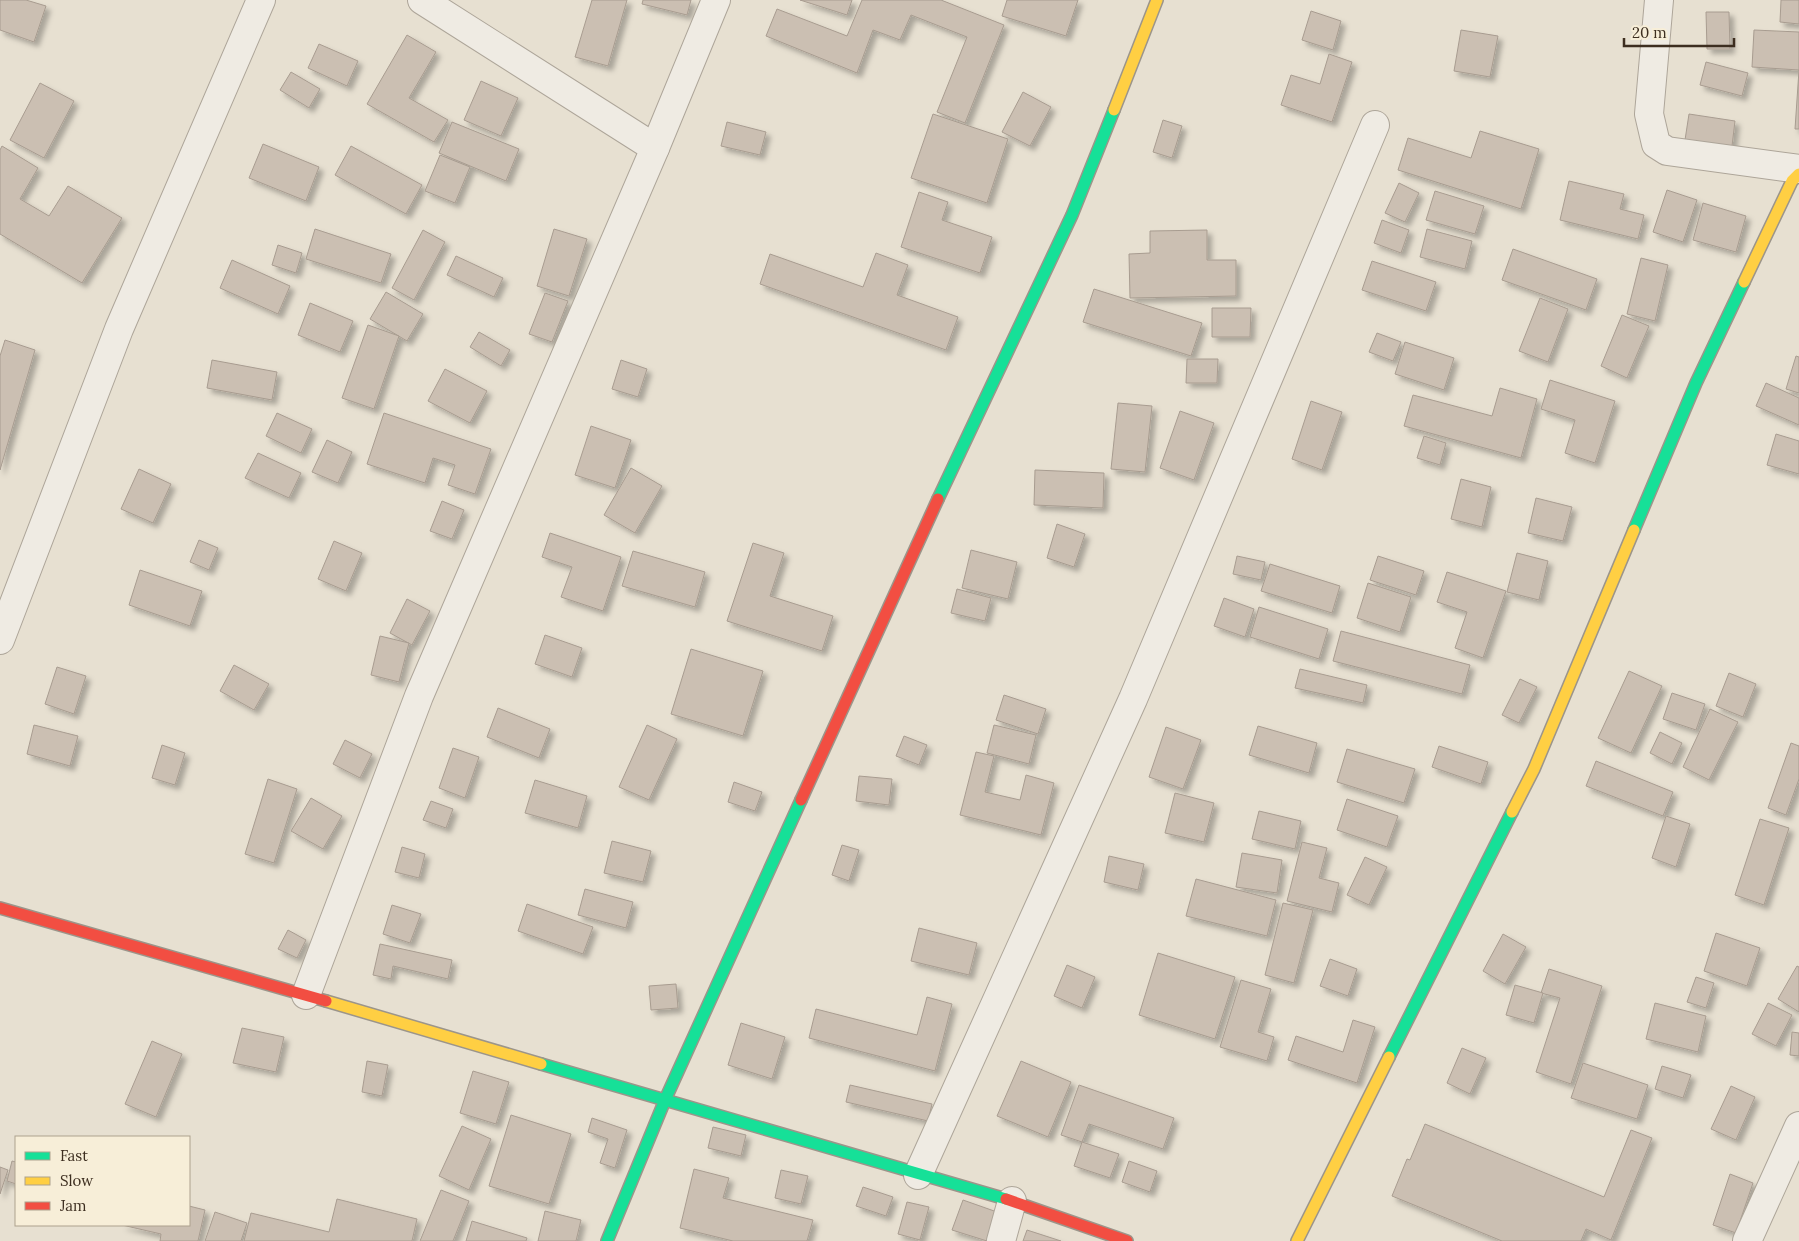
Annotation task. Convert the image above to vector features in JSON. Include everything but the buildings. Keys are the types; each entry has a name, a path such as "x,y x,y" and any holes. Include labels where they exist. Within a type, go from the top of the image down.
{"street":[{"path":"0,640 119,329 261,0"},
{"path":"422,0 655,148"},
{"path":"306,995 419,696 655,148 716,0"},
{"path":"608,1241 664,1100 932,512 1072,215 1157,0"},
{"path":"1659,0 1648,114 1656,144 1667,151 1799,169"},
{"path":"918,1174 1133,699 1375,124"},
{"path":"1297,1241 1534,770 1696,383 1792,181 1799,174"},
{"path":"0,908 306,995 918,1174 1012,1202 1127,1241"},
{"path":"1747,1241 1799,1126"},
{"path":"1001,1241 1012,1202"}],"traffic: fast":[{"path":"938,499 1072,215 1114,110"},
{"path":"1634,530 1696,383 1744,282"},
{"path":"607,1241 665,1100 801,800"},
{"path":"1389,1057 1512,812"},
{"path":"541,1064 1006,1199"}],"traffic: slow":[{"path":"1114,110 1157,0"},
{"path":"1744,282 1792,181 1799,174"},
{"path":"1512,812 1534,769 1634,530"},
{"path":"326,1001 541,1064"},
{"path":"1297,1241 1389,1057"}],"traffic: jam":[{"path":"801,800 938,499"},
{"path":"0,908 326,1001"},
{"path":"1006,1199 1127,1241"}]}
